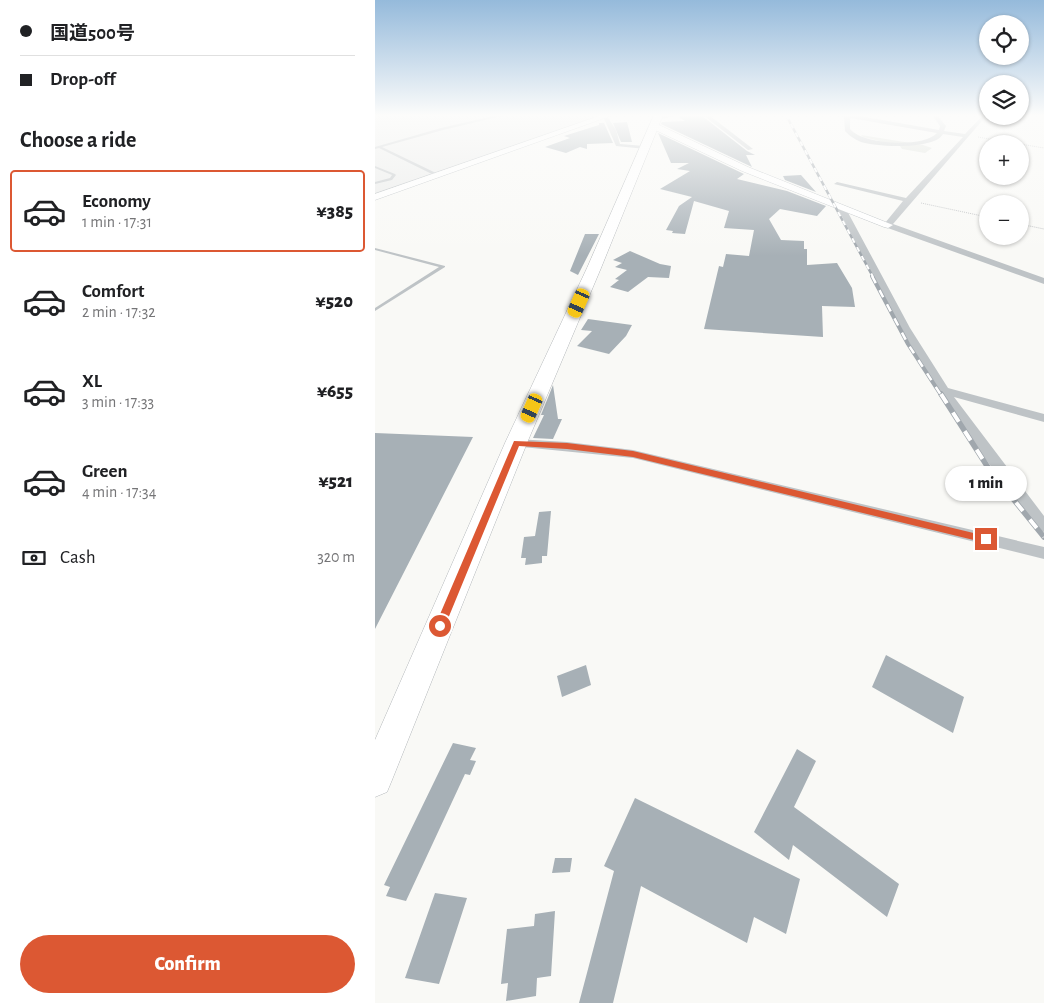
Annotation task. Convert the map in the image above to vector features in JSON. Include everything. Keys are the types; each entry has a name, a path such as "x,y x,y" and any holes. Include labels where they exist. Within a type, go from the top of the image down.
{"highway":[{"path":"375,780 516,443 594,268 637,162"}],"street":[{"path":"375,197 475,162"},
{"path":"733,162 745,169 841,207 1044,281"},
{"path":"888,225 943,162"},
{"path":"837,184 908,200"},
{"path":"841,207 915,345 1001,470 1044,526"},
{"path":"945,391 1044,418"},
{"path":"516,443 567,446 633,454 1044,553"}],"lane":[{"path":"409,162 437,175"},
{"path":"375,167 394,176 391,179 375,183"},
{"path":"375,249 443,267 375,310"}],"path":[{"path":"908,200 979,215"},
{"path":"1029,226 1044,229"}],"shaded area":[{"path":"375,162 468,162 375,194"}],"building":[{"path":"718,162 744,174 737,179 787,191 826,206 817,216 780,209 769,219 781,240 804,241 804,249 807,249 807,265 837,263 852,288 855,307 822,306 823,337 704,329 719,266 723,267 726,254 749,256 754,230 724,228 729,211 694,201 685,234 672,233 673,231 666,230 679,206 692,197 660,189 690,171 677,169 689,163 671,163"},
{"path":"741,162 749,162 752,167"},
{"path":"801,175 816,192 785,180 783,176"},
{"path":"585,234 599,234 578,275 570,271"},
{"path":"630,251 660,264 671,266 669,278 648,277 628,292 610,287 619,280 615,279 627,270 615,267 622,263 613,260"},
{"path":"588,319 632,325 626,336 609,354 577,346 592,331 581,330"},
{"path":"553,385 558,419 562,419 553,439 533,438 544,415 541,415"},
{"path":"375,433 473,437 375,629"},
{"path":"551,511 547,556 542,556 542,563 525,565 526,558 521,558 524,537 535,536 539,512"},
{"path":"886,655 964,697 953,733 872,687"},
{"path":"586,665 591,685 562,697 557,676"},
{"path":"453,743 476,748 470,760 476,761 470,775 465,774 406,901 386,896 390,887 384,885"},
{"path":"797,749 816,761 794,807 899,884 887,917 793,845 789,860 754,832"},
{"path":"635,798 800,879 786,934 754,917 747,943 641,886 613,1003 579,1003 614,871 604,866"},
{"path":"555,858 572,858 570,872 552,873"},
{"path":"435,893 467,898 439,984 405,978"},
{"path":"555,911 551,976 537,978 536,996 506,1001 508,983 501,984 507,929 534,926 535,914"}],"railway":[{"path":"811,162 873,277"},
{"path":"872,276 908,344 941,395"},
{"path":"941,394 989,469 1044,537"}],"route":[{"path":"440,626 516,443 567,446 633,454 986,539"}]}
